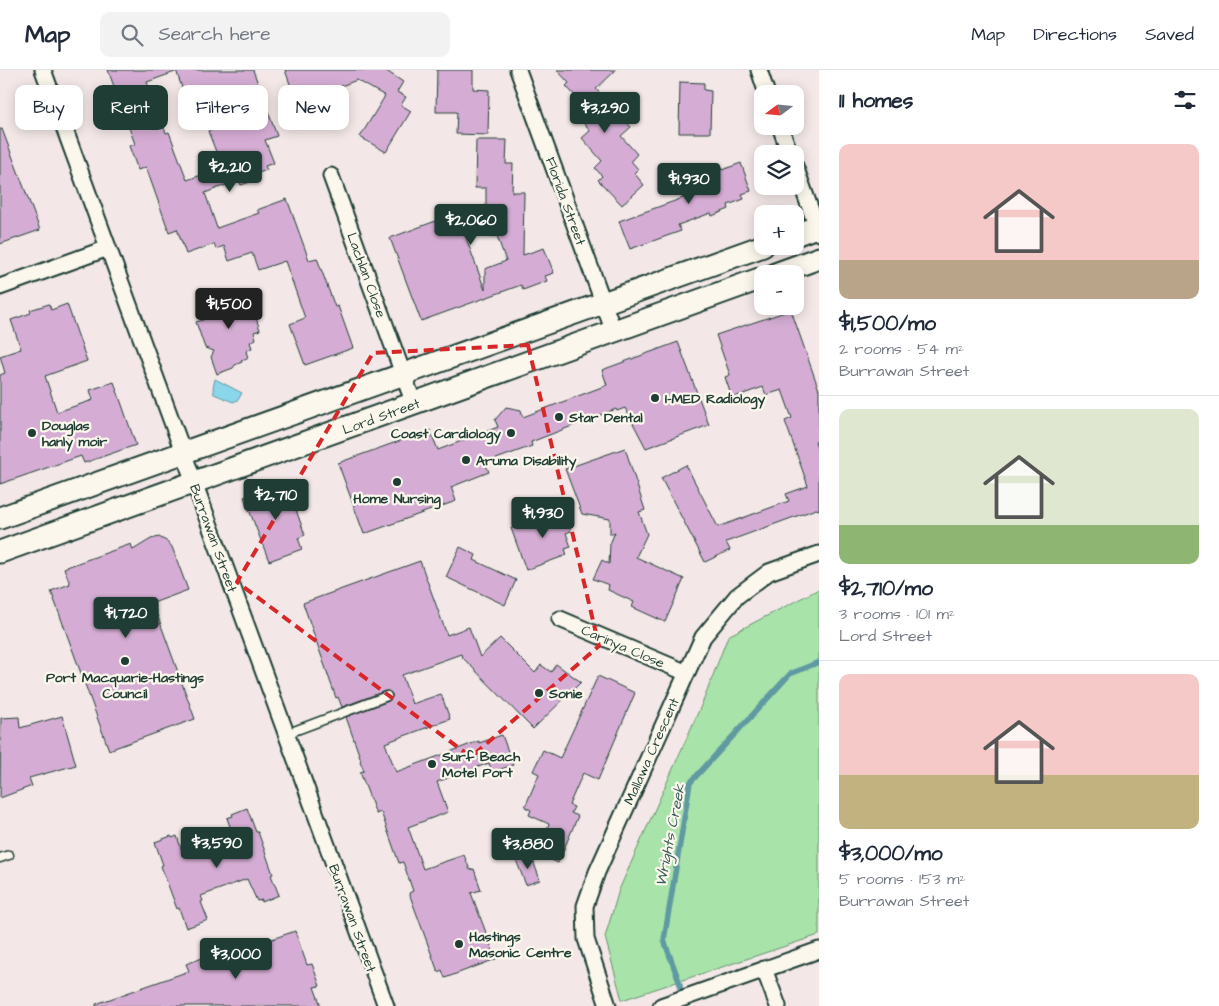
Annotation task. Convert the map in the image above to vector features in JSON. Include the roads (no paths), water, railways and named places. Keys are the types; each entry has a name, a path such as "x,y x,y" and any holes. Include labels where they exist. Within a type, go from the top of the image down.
{"main road":[{"path":"804,233 818,229"},
{"path":"0,518 754,249"},
{"path":"800,265 819,258"},
{"name":"Lord Street","path":"0,552 754,281"}],"street":[{"name":"Burrawan Street","path":"43,70 182,454 386,1006"},
{"name":"Florida Street","path":"518,70 614,332"},
{"path":"759,70 765,85"},
{"name":"Lachlan Close","path":"331,176 414,404"},
{"path":"804,191 818,229"},
{"path":"0,287 108,248"},
{"name":"Mallawa Crescent","path":"608,1006 586,939 585,906 597,872 687,673 704,637 737,596 769,572 819,554"},
{"name":"Carinya Close","path":"560,618 687,673"},
{"path":"663,1005 819,950"},
{"path":"764,969 778,1006"}],"lane":[{"path":"286,734 387,696"},
{"path":"0,858 9,855"}],"water":[{"path":"215,379 242,393 238,400 233,402 214,394"}],"waterway":[{"name":"Wrights Creek","path":"680,997 680,984 664,940 690,783 790,674 819,662"}],"place":[{"name":"I-MED Radiology","path":"655,398"},
{"name":"Star Dental","path":"559,417"},
{"name":"Douglas hanly moir","path":"32,433"},
{"name":"Coast Cardiology","path":"511,433"},
{"name":"Aruma Disability","path":"466,460"},
{"name":"Home Nursing","path":"397,482"},
{"name":"Port Macquarie-Hastings Council","path":"125,661"},
{"name":"Sonie","path":"539,693"},
{"name":"Surf Beach Motel Port","path":"432,764"},
{"name":"Hastings Masonic Centre","path":"459,944"}]}
